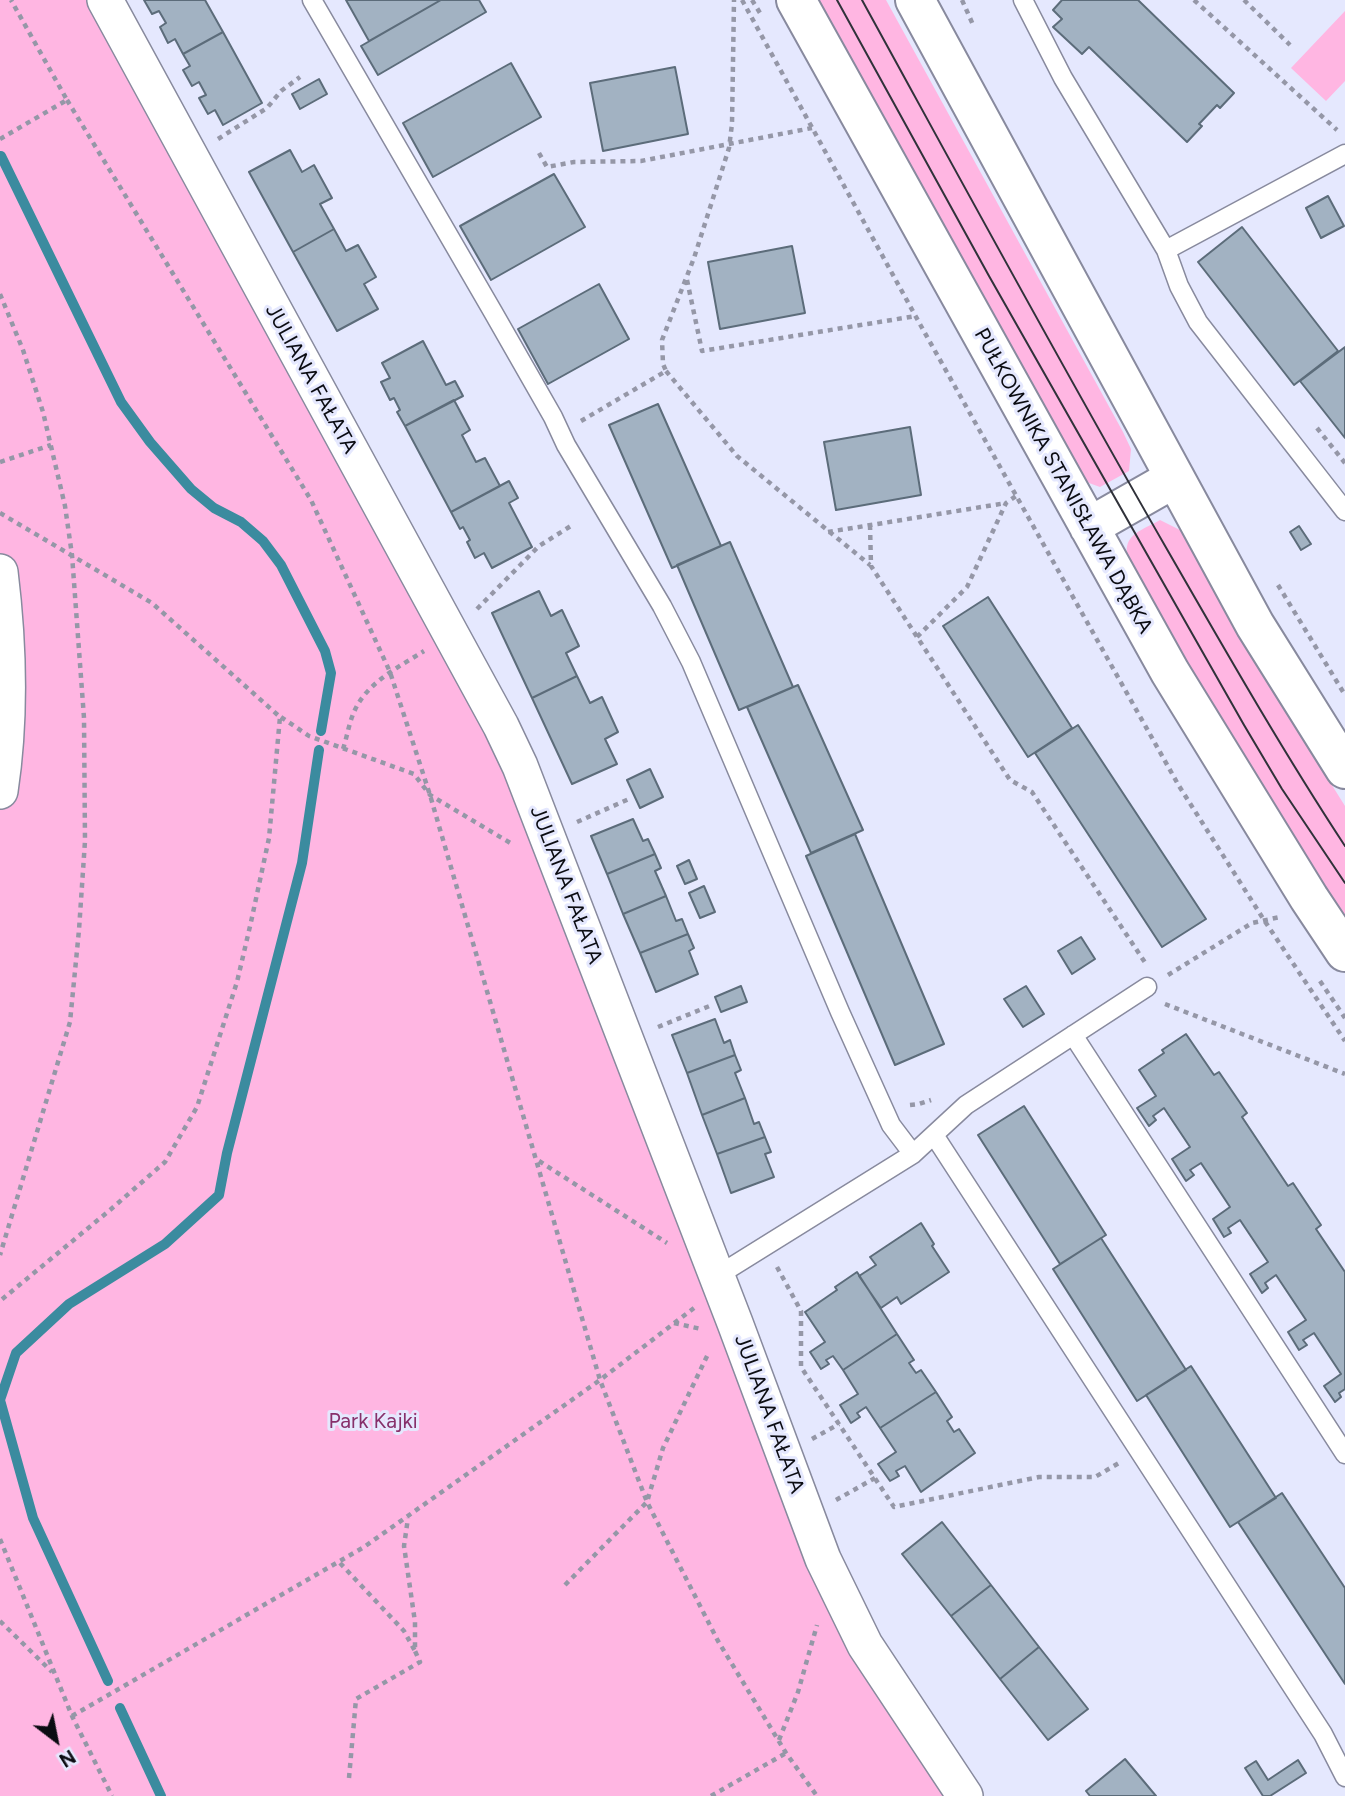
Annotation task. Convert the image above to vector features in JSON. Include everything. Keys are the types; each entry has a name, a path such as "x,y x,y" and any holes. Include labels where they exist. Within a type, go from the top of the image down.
{"street":[{"name":"JULIANA FAŁATA","path":"105,0 520,766 831,1576 865,1645 965,1796"},
{"name":"PUŁKOWNIKA STANISŁAWA DĄBKA","path":"796,0 1170,672 1345,952"},
{"path":"915,0 1255,625 1345,769"},
{"path":"1089,527 1175,478"},
{"path":"0,572 8,651 8,707 0,791"}],"lane":[{"path":"312,0 553,416 566,445 662,606 691,662 891,1125 913,1154"},
{"path":"1023,0 1063,78 1166,250 1178,286 1198,322 1345,511"},
{"path":"1166,250 1345,154"},
{"path":"717,1276 913,1154 966,1105 1150,981"},
{"path":"1073,1035 1345,1454"},
{"path":"934,1135 1324,1734 1345,1777"}],"path":[{"path":"11,0 67,100 311,500 390,672 430,795 600,1380 647,1502 718,1641 778,1741 817,1796"},
{"path":"733,0 730,144 687,278 662,340 663,365 737,456 871,566 1010,780 1032,792 1150,981"},
{"path":"742,0 1179,786 1345,1041"},
{"path":"1194,0 1345,138"},
{"path":"1244,0 1290,44"},
{"path":"190,156 267,108 281,91 300,76"},
{"path":"0,139 67,100"},
{"path":"539,153 547,167 574,162 641,161 812,128"},
{"path":"687,278 702,351 916,316"},
{"path":"0,294 23,350 43,412 65,506 72,555 84,718 85,841 75,975 67,1033 0,1255"},
{"path":"571,426 666,371"},
{"path":"0,462 51,444"},
{"path":"828,532 1006,503 1016,496"},
{"path":"917,637 967,587 1006,503"},
{"path":"0,513 152,603 280,717 309,736 414,774 430,795 526,852 546,835 629,800"},
{"path":"451,635 539,546 574,524"},
{"path":"870,525 871,566"},
{"path":"343,749 354,710 372,687 390,672"},
{"path":"0,1301 165,1162 197,1107 237,982 251,922 268,838 280,717"},
{"path":"1164,1004 1345,1074"},
{"path":"626,1040 712,1005"},
{"path":"900,1103 919,1104 933,1099"},
{"path":"538,1160 672,1247"},
{"path":"775,1264 801,1311 801,1367 894,1507 1040,1477 1095,1477 1139,1449"},
{"path":"72,1716 340,1563 408,1518 600,1380 698,1304 717,1276"},
{"path":"565,1585 647,1502 663,1448 714,1341"},
{"path":"793,1371 801,1367"},
{"path":"810,1440 839,1424"},
{"path":"834,1501 875,1478"},
{"path":"408,1518 404,1546 415,1622 415,1651"},
{"path":"0,1539 72,1716 111,1796"},
{"path":"340,1563 404,1631 420,1662 356,1699 349,1778"},
{"path":"778,1741 797,1692 831,1576"},
{"path":"0,1621 55,1675"},
{"path":"711,1796 786,1753"}],"green space":[{"name":"Park Kajki","path":"0,0 105,0 501,726 823,1559 965,1796 0,1796"},
{"path":"817,0 886,0 1123,432 1131,449 1129,471 1100,487 1089,483 1077,472"},
{"path":"1345,11 1345,81 1326,101 1291,68"},
{"path":"1160,520 1180,530 1251,656 1345,806 1345,916 1268,799 1129,563 1129,540 1139,531"}],"building":[{"path":"144,0 205,0 223,32 183,54 175,39 168,43 160,27 166,23 159,11 152,14"},
{"path":"346,0 441,0 369,41"},
{"path":"441,0 479,0 486,12 378,75 361,46"},
{"path":"1062,0 1138,0 1234,93 1220,108 1217,105 1187,142 1089,47 1082,54 1053,27 1062,19 1053,10"},
{"path":"223,32 262,103 223,125 215,110 208,114 199,98 206,95 199,82 192,86 183,70 190,66 183,54"},
{"path":"511,63 541,117 433,177 403,123"},
{"path":"675,67 688,134 603,151 590,83"},
{"path":"319,79 327,94 300,109 292,94"},
{"path":"290,150 302,172 314,165 332,198 320,204 334,229 293,252 249,172"},
{"path":"554,174 585,227 491,280 460,226"},
{"path":"1328,196 1344,226 1321,238 1306,208"},
{"path":"1242,227 1338,351 1294,385 1198,262"},
{"path":"334,229 346,251 358,245 376,277 364,284 378,309 337,331 293,252"},
{"path":"792,246 805,313 720,329 708,262"},
{"path":"599,284 629,339 548,384 518,329"},
{"path":"423,341 446,385 455,381 463,396 405,426 397,412 400,410 394,398 390,400 381,382 390,378 382,363"},
{"path":"1345,347 1345,438 1300,381"},
{"path":"454,400 470,430 462,435 476,462 485,458 500,486 451,512 405,426"},
{"path":"658,404 721,546 672,568 609,425"},
{"path":"910,427 921,495 836,510 824,442"},
{"path":"509,481 518,498 509,503 532,547 492,568 484,553 475,558 467,542 470,540 451,512"},
{"path":"1299,526 1311,544 1301,550 1290,532"},
{"path":"730,542 793,687 739,710 677,565"},
{"path":"539,591 551,616 562,610 579,646 566,653 577,676 532,698 492,613"},
{"path":"988,597 1072,728 1028,757 943,626"},
{"path":"577,676 590,703 602,697 618,732 605,739 617,764 572,784 532,698"},
{"path":"798,685 863,830 811,853 747,707"},
{"path":"1078,725 1206,919 1162,947 1035,753"},
{"path":"650,769 663,797 640,808 627,780"},
{"path":"633,819 643,841 648,839 655,854 607,874 591,836"},
{"path":"855,834 944,1044 895,1065 806,856"},
{"path":"655,854 661,868 655,871 666,896 623,914 607,874"},
{"path":"689,860 697,879 685,884 677,866"},
{"path":"704,886 715,912 700,918 689,893"},
{"path":"666,896 676,921 682,919 688,934 640,953 623,914"},
{"path":"688,934 694,948 689,951 698,974 656,992 640,953"},
{"path":"1081,937 1095,959 1072,974 1058,951"},
{"path":"741,986 747,1002 721,1012 715,997"},
{"path":"1026,986 1044,1014 1023,1027 1004,999"},
{"path":"715,1019 724,1043 730,1040 735,1055 687,1073 672,1035"},
{"path":"1186,1034 1214,1075 1219,1072 1247,1113 1242,1117 1288,1186 1293,1183 1321,1225 1316,1229 1345,1272 1345,1389 1339,1393 1341,1397 1335,1402 1324,1386 1341,1374 1314,1333 1303,1340 1307,1345 1299,1350 1288,1332 1306,1320 1276,1275 1265,1283 1268,1288 1262,1293 1250,1274 1268,1262 1240,1220 1228,1228 1231,1233 1224,1237 1213,1219 1230,1207 1201,1163 1190,1170 1194,1175 1186,1181 1172,1159 1190,1147 1164,1108 1153,1116 1156,1120 1149,1126 1137,1108 1156,1096 1139,1070"},
{"path":"735,1055 741,1070 735,1073 745,1098 702,1115 687,1073"},
{"path":"745,1098 754,1124 759,1122 765,1137 717,1154 702,1115"},
{"path":"1024,1106 1106,1235 1060,1264 978,1135"},
{"path":"765,1137 771,1152 765,1154 774,1177 731,1193 717,1154"},
{"path":"921,1223 949,1272 901,1304 897,1297 881,1308 859,1276 876,1265 870,1257"},
{"path":"1101,1238 1186,1370 1137,1401 1053,1269"},
{"path":"857,1272 897,1334 843,1370 833,1356 826,1360 829,1364 821,1369 810,1352 825,1342 805,1312"},
{"path":"897,1334 914,1360 909,1363 916,1373 921,1370 936,1392 880,1428 866,1407 857,1413 860,1417 851,1423 840,1405 858,1394 843,1370"},
{"path":"1191,1366 1276,1498 1230,1527 1146,1395"},
{"path":"936,1392 952,1417 947,1421 954,1432 959,1429 975,1453 921,1492 905,1466 896,1471 899,1476 890,1481 878,1464 896,1452 880,1428"},
{"path":"1282,1493 1345,1588 1345,1684 1238,1522"},
{"path":"942,1522 991,1585 951,1616 902,1554"},
{"path":"991,1585 1039,1647 1000,1679 951,1616"},
{"path":"1039,1647 1088,1709 1048,1740 1000,1679"},
{"path":"1125,1759 1156,1796 1090,1796 1086,1791"},
{"path":"1298,1760 1306,1773 1270,1796 1263,1796 1245,1768 1256,1761 1268,1780"}],"waterway":[{"path":"1,156 121,402 150,442 191,489 214,508 241,522 263,541 281,565 325,651 331,673 321,731"},
{"path":"108,1681 33,1518 0,1400 16,1353 69,1304 165,1244 219,1195 227,1153 302,863 319,750"},
{"path":"120,1708 161,1796"}],"tram line":[{"path":"837,0 989,276 1244,725 1282,789 1345,883"},
{"path":"862,0 1129,483 1254,700 1345,846"}]}
